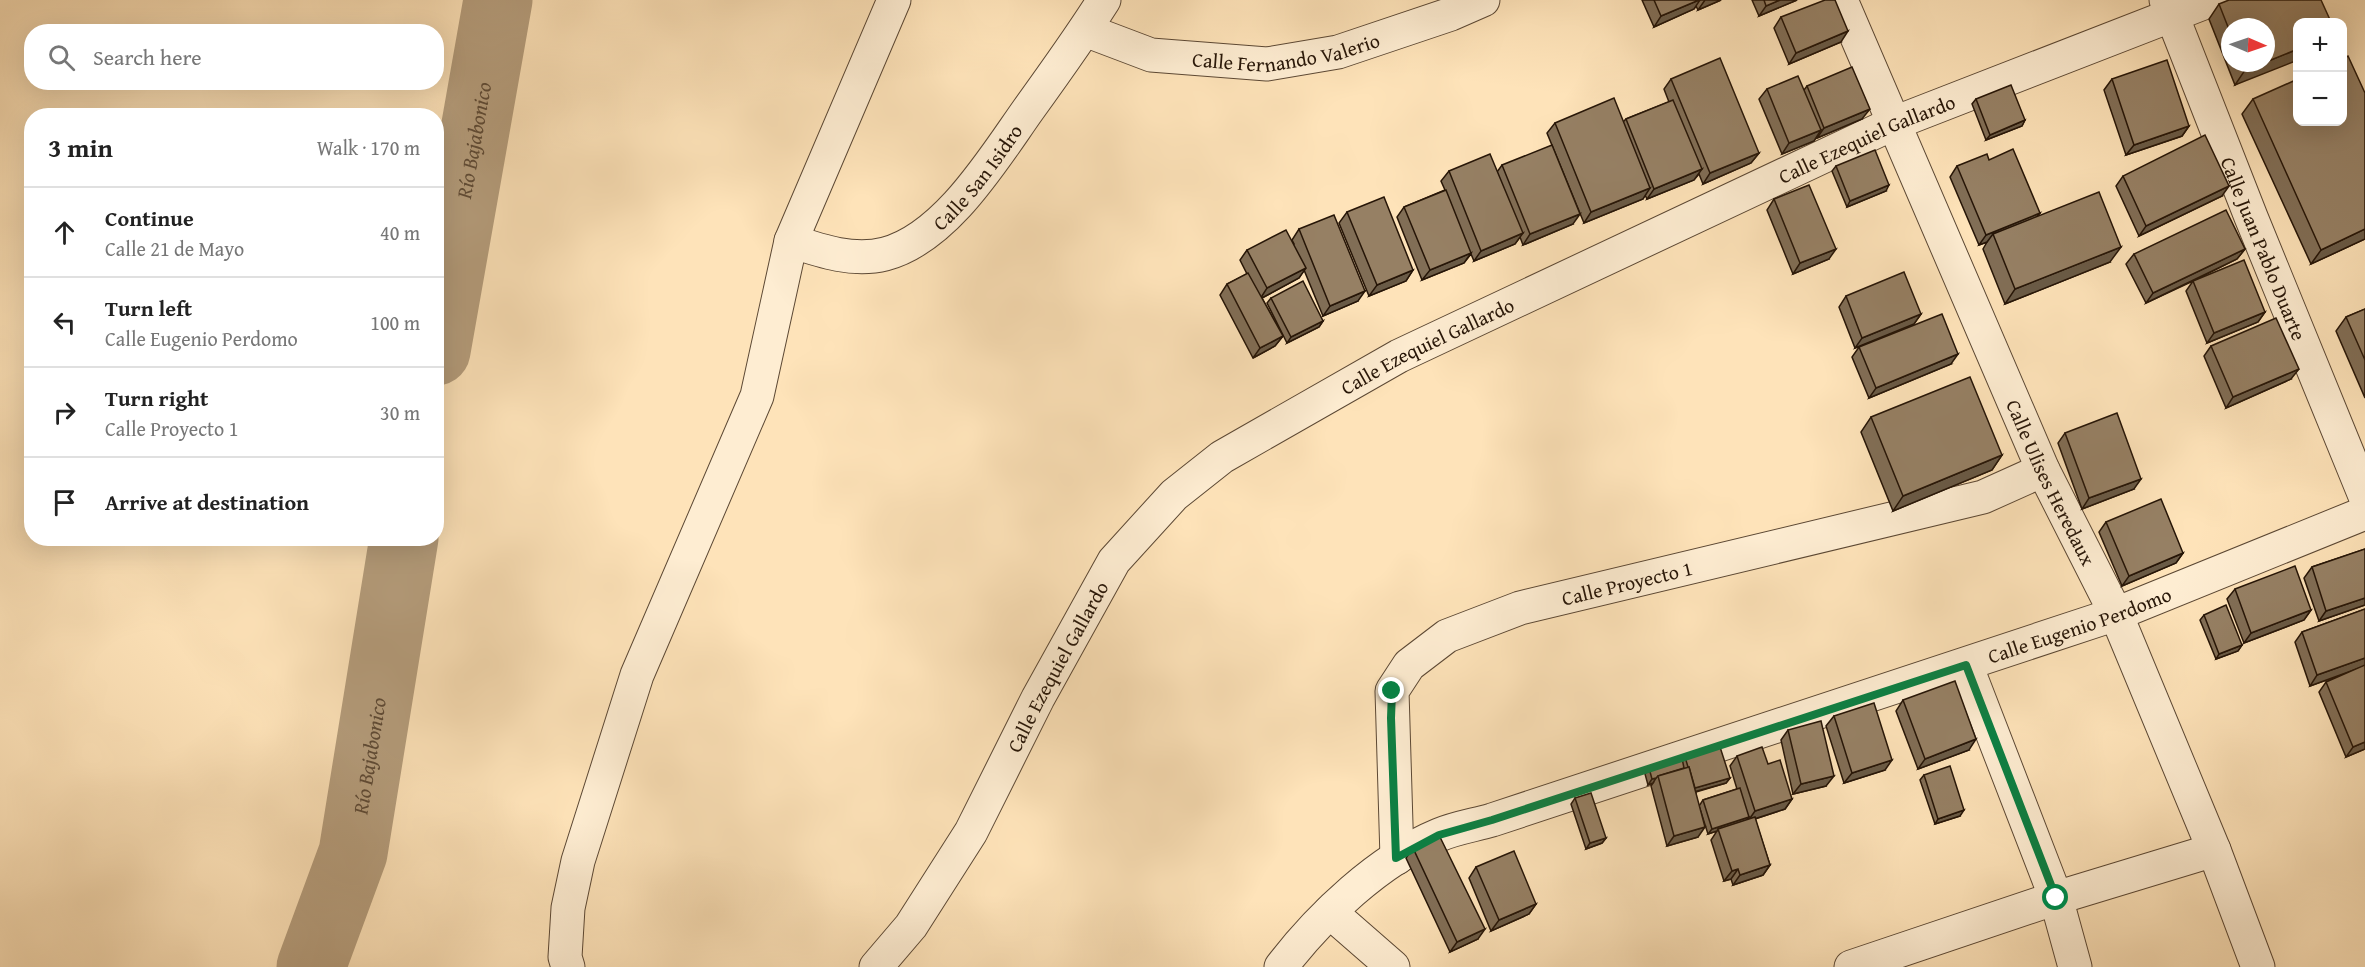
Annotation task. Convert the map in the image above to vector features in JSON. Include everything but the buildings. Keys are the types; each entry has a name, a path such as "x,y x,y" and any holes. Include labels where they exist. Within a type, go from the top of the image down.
{"street":[{"path":"568,967 566,957 568,908 578,861 637,675 757,396 791,241 894,0"},
{"name":"Calle San Isidro","path":"791,241 831,254 855,256 885,254 906,245 940,222 968,194 1104,0"},
{"name":"Calle Fernando Valerio","path":"1085,30 1151,55 1267,64 1338,52 1451,14 1483,0"},
{"name":"Calle Ulises Heredaux","path":"1841,0 1892,124 2043,470 2116,614 2214,850 2258,967"},
{"name":"Calle Ezequiel Gallardo","path":"876,967 911,926 971,832 1038,698 1114,561 1174,495 1222,457 1399,356 1892,124 2169,8 2211,0"},
{"name":"Calle Juan Pablo Duarte","path":"2169,8 2251,217 2365,496"},
{"name":"Calle Proyecto 1","path":"1396,858 1392,691 1409,665 1447,636 1520,609 1983,497 2043,470"},
{"name":"Calle Eugenio Perdomo","path":"1281,967 1297,946 1330,912 1396,858 1439,835 1503,817 2116,614 2365,513"},
{"path":"1966,665 2056,898 2075,967"},
{"path":"1851,967 1891,961 2056,898 2214,850"},
{"path":"1330,912 1393,967"}],"waterway":[{"name":"Río Bajabonico","path":"444,306 498,0"},
{"name":"Río Bajabonico","path":"311,967 353,853 403,546"}],"route":[{"path":"1392,691 1396,858 1439,835 1492,820 1966,665 2056,898"}]}
